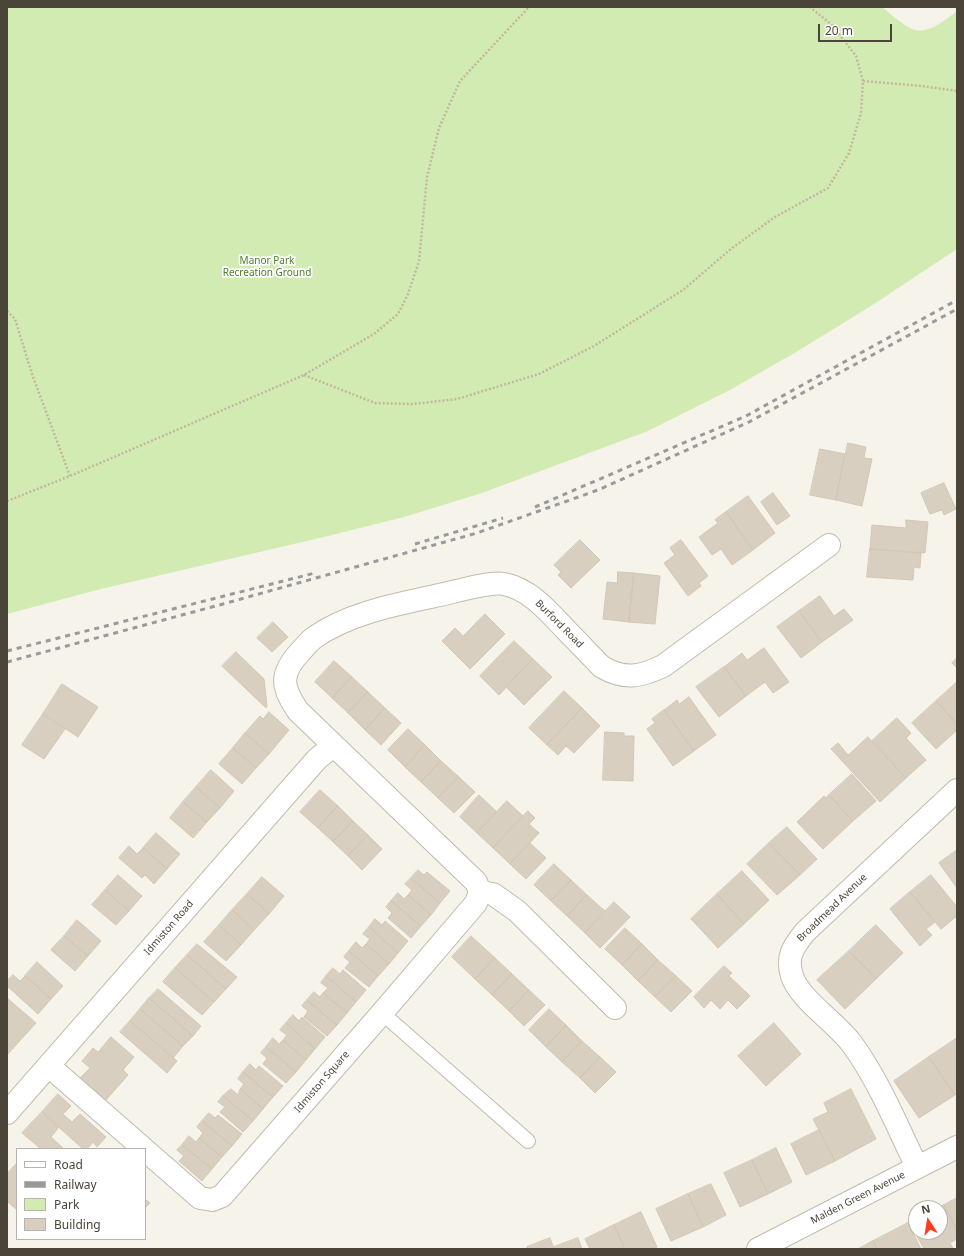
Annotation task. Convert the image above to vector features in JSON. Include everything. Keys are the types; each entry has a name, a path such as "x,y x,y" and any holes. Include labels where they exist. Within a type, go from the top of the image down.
{"street":[{"name":"Burford Road","path":"480,892 476,882 333,746 298,711 288,697 284,680 288,668 313,638 355,616 382,608 484,585 503,584 521,590 539,602 602,667 614,674 630,676 648,673 663,666 829,545"},
{"name":"Idmiston Road","path":"7,1112 49,1066 317,759 333,746"},
{"name":"Broadmead Avenue","path":"917,1167 868,1067 851,1042 800,990 792,976 789,960 795,945 805,932 957,790"},
{"path":"480,892 493,894 517,910 615,1008"},
{"name":"Idmiston Square","path":"146,1151 200,1198 212,1200 222,1196 476,903 480,892"},
{"name":"Idmiston Square","path":"49,1066 143,1148"},
{"name":"Malden Green Avenue","path":"758,1249 957,1147"}],"lane":[{"path":"382,1013 528,1141"}],"path":[{"path":"7,501 70,476 304,376 374,334 398,314 408,294 419,261 427,177 439,128 460,81 529,7"},
{"path":"304,376 375,403 413,404 457,400 539,374 587,349 683,290 732,248 775,217 828,188 849,153 862,113 863,81 856,56 832,25 810,7"},
{"path":"863,81 922,86 957,91"},
{"path":"7,311 15,319 32,374 70,476"}],"green space":[{"name":"Manor Park Recreation Ground","path":"7,7 882,7 906,26 916,30 929,29 947,19 957,11 957,249 874,304 798,351 728,391 648,431 482,493 404,517 101,589 7,614"}],"building":[{"path":"848,443 866,447 864,458 872,459 862,506 836,500"},
{"path":"820,449 845,454 836,500 810,495"},
{"path":"944,483 956,509 944,515 942,510 930,514 921,493"},
{"path":"773,493 790,516 777,525 761,502"},
{"path":"748,496 775,533 753,550 726,512"},
{"path":"726,512 753,550 732,565 721,549 712,555 699,537 718,523 715,520"},
{"path":"906,520 928,522 925,553 870,549 872,525 906,528"},
{"path":"580,540 600,560 571,588 558,575 561,572 554,565"},
{"path":"681,540 708,576 699,583 701,586 688,596 664,563 675,555 670,548"},
{"path":"870,549 921,553 920,568 914,567 913,580 867,577"},
{"path":"618,572 634,573 629,622 603,619 607,582 617,583"},
{"path":"634,573 660,576 655,624 629,622"},
{"path":"820,596 834,616 844,609 853,620 822,642 799,611"},
{"path":"799,611 822,642 801,658 777,627"},
{"path":"485,614 505,634 470,669 442,641 455,628 463,636"},
{"path":"273,622 288,637 272,652 257,638"},
{"path":"514,641 533,659 499,695 480,676"},
{"path":"764,648 789,682 773,693 765,682 746,696 724,667 742,653 747,660"},
{"path":"236,652 264,679 266,708 222,666"},
{"path":"957,658 957,668 952,663"},
{"path":"533,659 552,677 524,705 506,687"},
{"path":"334,661 352,677 332,698 315,682"},
{"path":"724,667 746,696 719,717 696,687"},
{"path":"352,677 368,692 348,713 332,698"},
{"path":"957,682 957,724 936,701"},
{"path":"62,684 98,707 78,737 43,714"},
{"path":"564,691 582,708 547,745 529,728"},
{"path":"368,692 385,708 365,730 348,713"},
{"path":"689,697 716,735 694,751 664,710 677,700 679,704"},
{"path":"936,701 957,724 957,730 936,749 912,723"},
{"path":"385,708 401,723 381,745 365,730"},
{"path":"582,708 600,726 574,753 566,746 558,755 547,745"},
{"path":"664,710 694,751 673,766 647,729 655,723 652,719"},
{"path":"269,712 289,730 269,754 245,733 260,716 263,719"},
{"path":"43,714 65,729 44,759 22,745"},
{"path":"897,718 911,733 906,738 926,760 906,778 872,741"},
{"path":"408,729 425,745 405,767 388,750"},
{"path":"605,732 624,733 624,736 634,736 633,781 603,780"},
{"path":"245,733 269,754 256,768 233,748"},
{"path":"868,737 906,778 880,802 831,749 838,743 848,755"},
{"path":"425,745 441,761 421,782 405,767"},
{"path":"233,748 256,768 242,784 219,764"},
{"path":"441,761 459,777 438,798 421,782"},
{"path":"211,770 234,791 220,808 196,787"},
{"path":"852,774 876,801 853,821 829,795"},
{"path":"459,777 475,792 454,813 438,798"},
{"path":"196,787 220,808 207,822 183,802"},
{"path":"320,790 338,806 318,828 300,812"},
{"path":"479,795 497,812 477,833 460,817"},
{"path":"829,795 853,821 823,849 797,822 824,796 826,798"},
{"path":"507,801 523,816 493,848 477,833"},
{"path":"183,802 207,822 193,838 170,818"},
{"path":"338,806 353,821 333,842 318,828"},
{"path":"528,811 535,818 529,824 539,833 510,864 493,848"},
{"path":"353,821 368,835 348,856 333,842"},
{"path":"787,827 817,859 800,875 769,843"},
{"path":"156,833 180,854 167,869 143,848"},
{"path":"368,835 382,849 362,870 348,856"},
{"path":"530,843 546,858 526,879 510,864"},
{"path":"769,843 800,875 777,895 747,864"},
{"path":"129,846 137,854 143,848 167,869 154,884 145,875 142,878 119,858"},
{"path":"957,850 957,888 939,863"},
{"path":"554,864 571,880 551,901 534,885"},
{"path":"418,870 424,875 427,872 450,891 440,903 411,878"},
{"path":"742,871 769,900 744,924 717,894"},
{"path":"118,875 142,896 129,911 105,890"},
{"path":"931,875 957,907 957,916 941,929 910,892"},
{"path":"262,877 284,896 269,914 247,894"},
{"path":"411,878 440,903 431,915 408,895 412,890 405,884"},
{"path":"571,880 587,895 567,916 551,901"},
{"path":"105,890 129,911 116,925 92,905"},
{"path":"910,892 935,922 926,929 932,935 920,946 890,909"},
{"path":"398,893 404,899 408,895 431,915 421,926 391,901"},
{"path":"247,894 269,914 254,930 232,910"},
{"path":"717,894 744,924 718,948 691,919"},
{"path":"587,895 605,911 585,933 567,916"},
{"path":"391,901 421,926 411,938 388,918 392,913 386,907"},
{"path":"614,902 630,917 600,948 585,933"},
{"path":"232,910 254,930 241,945 219,925"},
{"path":"375,919 382,925 385,921 408,941 398,953 369,927"},
{"path":"77,920 101,941 88,956 64,936"},
{"path":"219,925 241,945 226,961 204,942"},
{"path":"876,925 903,953 876,979 849,951"},
{"path":"369,927 398,953 389,964 366,944 370,939 363,934"},
{"path":"625,928 642,944 622,965 605,949"},
{"path":"64,936 88,956 75,971 51,950"},
{"path":"471,936 495,958 475,979 452,957"},
{"path":"356,942 362,948 366,944 389,964 378,976 349,951"},
{"path":"197,944 237,977 226,989 187,955"},
{"path":"642,944 658,960 638,981 622,965"},
{"path":"349,951 378,976 369,987 345,968 350,962 344,957"},
{"path":"849,951 876,979 845,1009 817,980"},
{"path":"187,955 226,989 214,1002 175,968"},
{"path":"495,958 512,974 492,995 475,979"},
{"path":"658,960 676,976 655,997 638,981"},
{"path":"37,962 63,986 51,999 25,976"},
{"path":"724,966 732,973 729,976 750,996 737,1009 728,1000 720,1009 711,1000 704,1008 694,997"},
{"path":"175,968 214,1002 202,1015 163,982"},
{"path":"333,968 340,974 343,970 366,990 356,1002 326,976"},
{"path":"512,974 529,990 509,1011 492,995"},
{"path":"13,975 20,981 25,976 51,999 38,1014 7,986 7,981"},
{"path":"326,976 356,1002 347,1013 323,993 328,988 321,983"},
{"path":"676,976 692,991 671,1012 655,997"},
{"path":"158,989 201,1026 193,1036 149,998"},
{"path":"529,990 545,1005 524,1026 509,1011"},
{"path":"314,992 320,997 323,993 347,1013 337,1025 307,1000"},
{"path":"7,998 36,1023 7,1055"},
{"path":"149,998 193,1036 183,1046 140,1009"},
{"path":"307,1000 337,1025 327,1036 304,1017 308,1011 302,1006"},
{"path":"140,1009 183,1046 173,1058 130,1021"},
{"path":"549,1009 566,1025 546,1047 529,1030"},
{"path":"293,1015 299,1021 302,1017 325,1037 315,1049 286,1023"},
{"path":"130,1021 177,1061 167,1073 120,1032"},
{"path":"286,1023 315,1049 306,1060 283,1040 287,1035 280,1030"},
{"path":"774,1023 801,1054 766,1086 738,1056"},
{"path":"566,1025 582,1041 562,1062 546,1047"},
{"path":"111,1037 134,1057 123,1070 128,1075 106,1100 80,1078 90,1068 82,1061 93,1048 98,1052"},
{"path":"273,1038 279,1044 283,1040 306,1060 296,1072 266,1047"},
{"path":"957,1038 957,1093 955,1095 929,1057"},
{"path":"582,1041 600,1057 580,1078 562,1062"},
{"path":"266,1047 296,1072 286,1083 263,1064 267,1058 261,1053"},
{"path":"600,1057 616,1072 595,1093 580,1078"},
{"path":"929,1057 955,1095 919,1118 894,1081"},
{"path":"250,1064 256,1070 259,1066 283,1086 273,1097 243,1072"},
{"path":"243,1072 273,1097 263,1109 240,1089 244,1084 238,1079"},
{"path":"231,1089 238,1095 240,1089 263,1109 253,1121 223,1096"},
{"path":"851,1089 876,1139 835,1161 813,1119 828,1112 824,1103"},
{"path":"58,1094 71,1106 63,1114 72,1122 80,1114 106,1137 97,1147 93,1142 88,1148 82,1148 42,1112"},
{"path":"223,1096 253,1121 243,1132 220,1112 225,1107 218,1102"},
{"path":"42,1112 59,1127 51,1137 63,1148 40,1148 22,1133"},
{"path":"209,1113 215,1118 218,1115 242,1134 232,1146 202,1121"},
{"path":"202,1121 232,1146 222,1157 199,1138 203,1133 197,1127"},
{"path":"819,1130 835,1161 806,1175 791,1144"},
{"path":"189,1136 196,1142 199,1138 222,1157 212,1169 182,1145"},
{"path":"182,1145 212,1169 202,1181 179,1161 184,1156 177,1150"},
{"path":"776,1148 792,1182 768,1194 752,1160"},
{"path":"752,1160 768,1194 740,1207 724,1173"},
{"path":"16,1164 16,1209 7,1201 7,1174"},
{"path":"711,1184 726,1215 703,1227 688,1194"},
{"path":"688,1194 703,1227 671,1241 656,1209"},
{"path":"957,1198 957,1230 948,1213 948,1203"},
{"path":"146,1200 150,1203 146,1207"},
{"path":"641,1212 657,1247 653,1249 625,1249 614,1225"},
{"path":"948,1213 957,1230 957,1239 950,1243 953,1248 924,1249 919,1240 948,1240"},
{"path":"908,1223 908,1240 916,1240 921,1249 877,1249 873,1241"},
{"path":"614,1225 625,1249 590,1249 585,1239"},
{"path":"550,1238 554,1249 528,1249 527,1247"},
{"path":"578,1238 582,1249 554,1249 554,1247"},
{"path":"873,1241 877,1249 858,1249"}],"railway":[{"path":"535,507 746,416 957,300"},
{"path":"7,662 223,604 477,533 598,490 749,422 957,309"},
{"path":"415,544 503,518"},
{"path":"7,651 315,573"}]}
